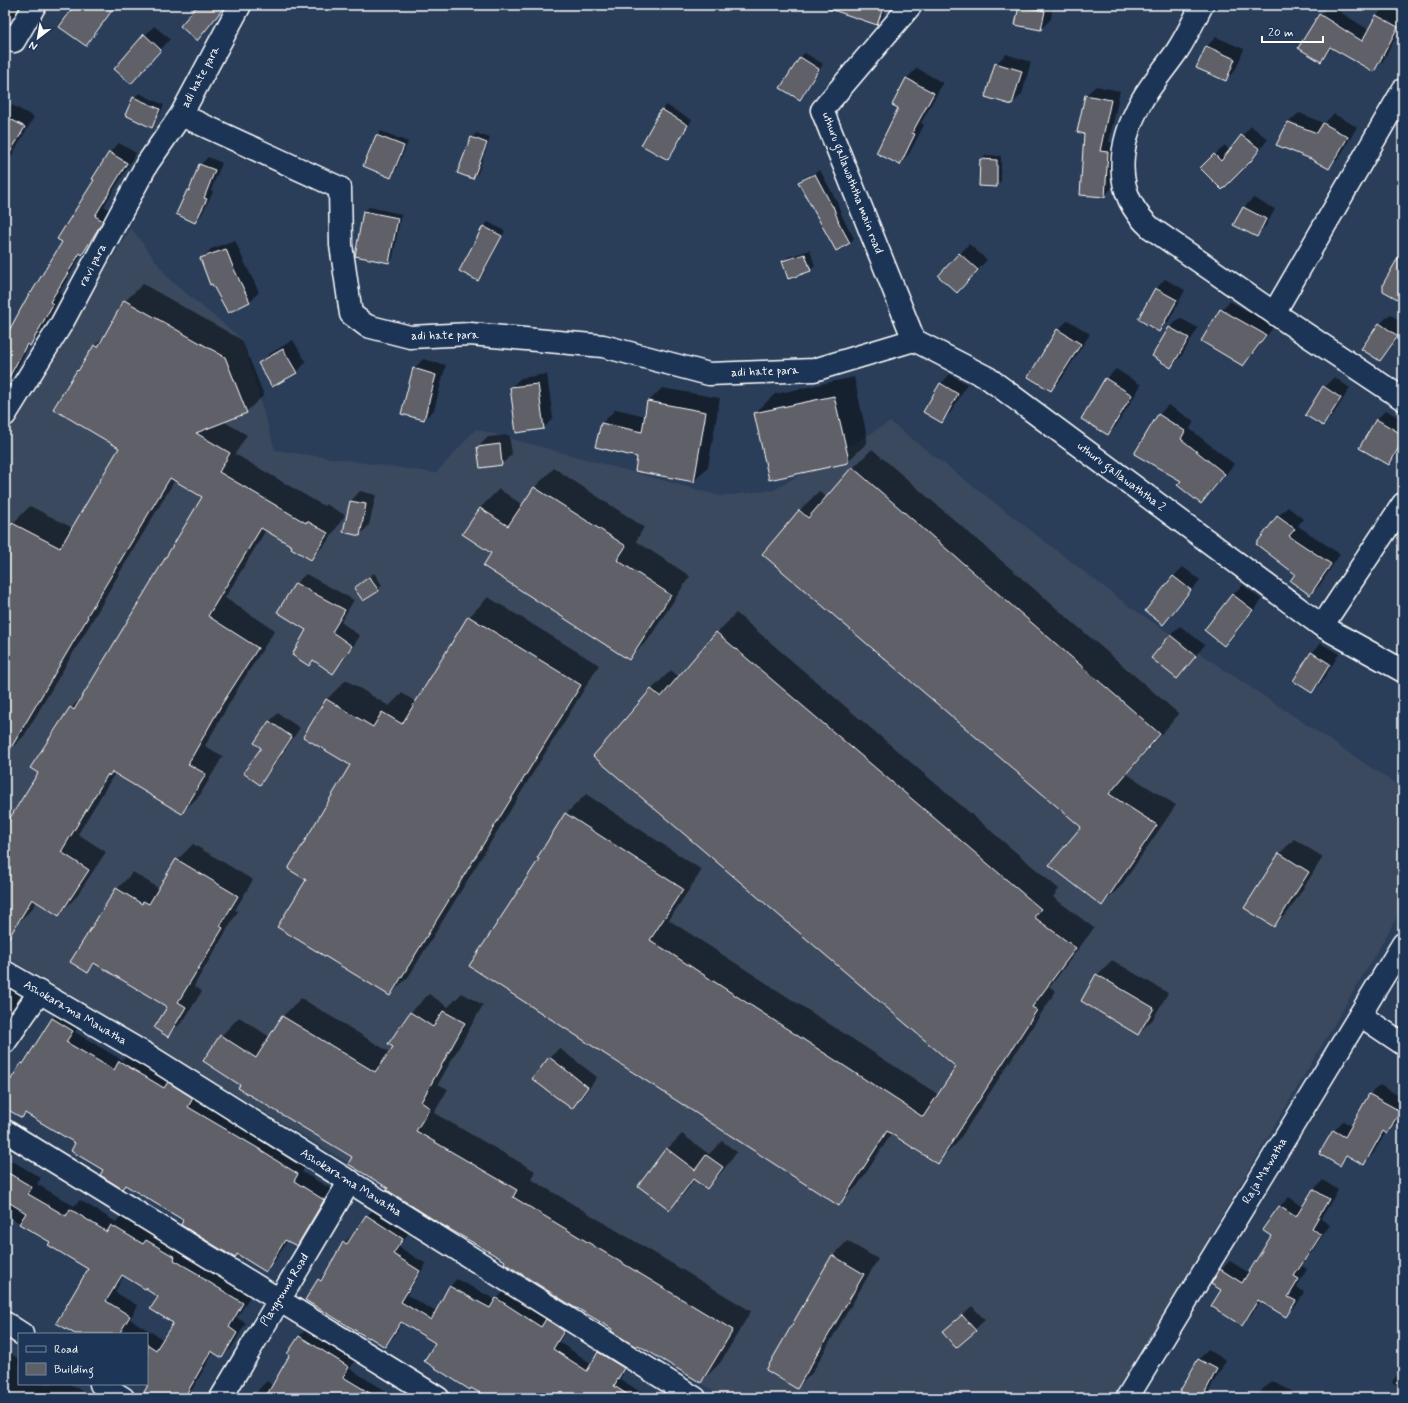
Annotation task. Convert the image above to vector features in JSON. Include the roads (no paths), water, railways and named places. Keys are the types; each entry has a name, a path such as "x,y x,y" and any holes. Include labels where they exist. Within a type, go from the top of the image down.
{"street":[{"path":"8,44 36,5"},
{"name":"adi hate para","path":"240,5 181,115 340,188 341,245 351,314 367,326 410,337 470,334 604,346 709,374 814,370 914,340"},
{"name":"uthuru gallawaththa main road","path":"911,5 822,110 914,340"},
{"path":"1202,5 1178,49 1143,99 1130,125 1123,154 1122,169 1124,182 1131,204 1146,225 1403,399"},
{"path":"1274,313 1403,90"},
{"name":"ravi para","path":"5,415 62,323 147,164 181,115"},
{"name":"uthuru gallawaththa 2","path":"914,340 988,378 1322,626 1403,671"},
{"path":"1322,626 1403,504"},
{"name":"Raja Mawatha","path":"1126,1398 1403,944"},
{"name":"Ashokarama Mawatha","path":"5,972 38,993 149,1056 695,1398"},
{"path":"5,1042 38,993"},
{"path":"1360,1015 1403,1044"},
{"path":"5,1131 438,1398"},
{"name":"Playground Road","path":"221,1398 350,1181"},
{"path":"5,1323 20,1333"},
{"path":"103,1385 123,1398"}]}
